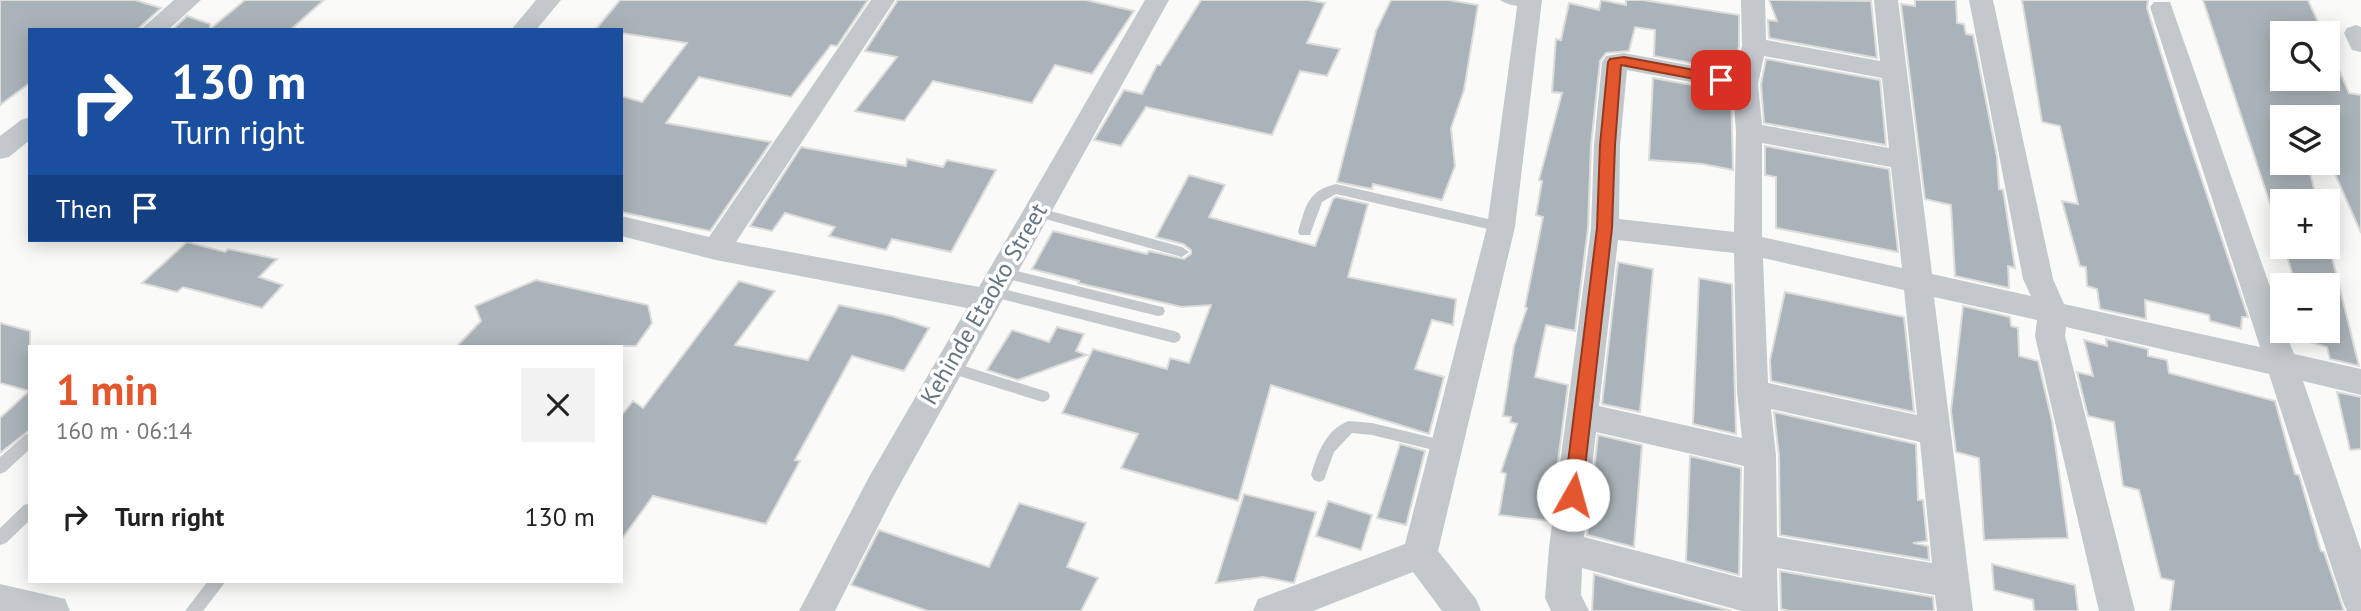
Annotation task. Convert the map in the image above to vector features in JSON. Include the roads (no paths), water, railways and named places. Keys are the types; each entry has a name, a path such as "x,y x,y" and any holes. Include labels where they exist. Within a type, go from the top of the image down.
{"street":[{"path":"154,28 189,0"},
{"path":"525,28 549,0"},
{"path":"716,249 883,0"},
{"name":"Kehinde Etaoko Street","path":"817,611 881,487 1157,0"},
{"path":"1566,548 1760,605 1760,456 1754,392 1748,244 1749,132 1745,84 1754,46 1753,0"},
{"path":"1760,551 1954,596 1886,0"},
{"path":"1982,0 2038,279 2053,311 2050,337 2118,611"},
{"path":"1420,554 1501,227 1522,1"},
{"path":"2162,7 2361,602"},
{"path":"1754,46 1895,72"},
{"path":"1571,611 1563,598 1566,548 1605,228 1607,145 1615,62 1624,61 1745,84"},
{"path":"0,150 28,128"},
{"path":"1749,132 1905,160"},
{"path":"623,226 716,249 993,288"},
{"path":"1605,228 1748,244 2361,382"},
{"path":"1754,392 1936,432"},
{"path":"1583,416 1760,456"},
{"path":"1271,611 1420,554"},
{"path":"1420,554 1463,611"},
{"path":"0,600 52,611"}],"lane":[{"path":"1305,232 1317,195 1324,190 1336,188 1501,227"},
{"path":"1036,212 1182,252"},
{"path":"993,288 1158,311"},
{"path":"993,288 1174,337"},
{"path":"948,367 1043,396"},
{"path":"1319,475 1324,453 1337,436 1349,427 1372,429 1446,447"},
{"path":"0,467 28,441"},
{"path":"0,538 28,512"},
{"path":"193,611 216,583"}]}
